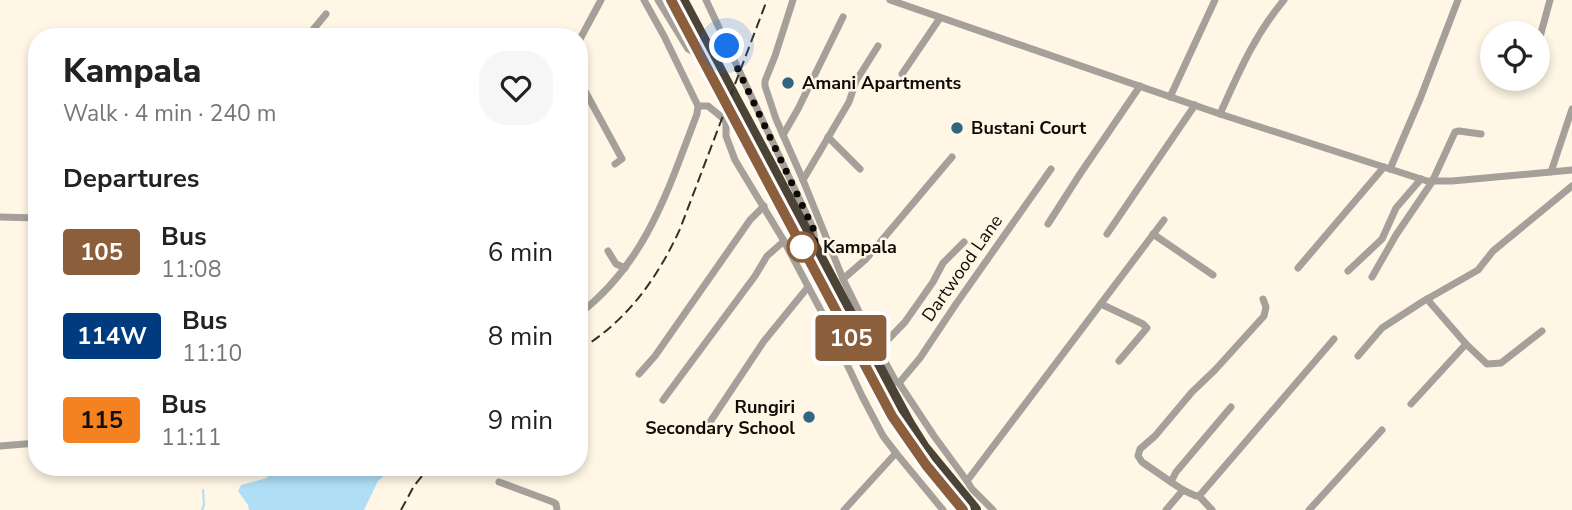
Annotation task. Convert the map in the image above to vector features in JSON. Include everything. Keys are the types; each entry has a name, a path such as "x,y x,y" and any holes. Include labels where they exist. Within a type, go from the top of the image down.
{"highway":[{"path":"671,0 701,55 713,68"},
{"path":"681,0 713,68 892,416 926,465 963,510"},
{"path":"739,119 822,247 874,363 908,424 923,448 974,510"}],"street":[{"path":"586,28 601,0"},
{"path":"588,308 600,299 640,247 663,202 697,114 698,106 644,0"},
{"path":"659,0 688,49 701,55"},
{"path":"706,0 822,247 843,279 896,382 971,489 993,510"},
{"path":"793,0 765,81 768,97 803,180 822,247"},
{"path":"890,0 1220,114 1432,182 1572,170"},
{"path":"1170,97 1215,0"},
{"path":"1220,114 1249,51 1284,0"},
{"path":"1298,268 1387,168 1424,89 1458,0"},
{"path":"1544,21 1550,0"},
{"path":"314,28 326,14"},
{"path":"783,135 843,18"},
{"path":"902,74 940,18"},
{"path":"803,180 849,102 856,80 878,46"},
{"path":"1048,224 1140,86"},
{"path":"588,97 622,159 615,164"},
{"path":"1107,234 1195,105"},
{"path":"698,106 708,106 724,119 726,136 735,160 784,241 883,436 943,510"},
{"path":"1551,172 1572,109"},
{"path":"1372,277 1396,235 1432,182 1455,132 1481,134"},
{"path":"828,137 860,169"},
{"path":"843,279 866,259 952,157"},
{"name":"Dartwood Lane","path":"899,383 920,358 1051,169"},
{"path":"1348,271 1382,239 1396,208 1421,179"},
{"path":"1358,356 1382,328 1478,270 1493,251 1572,186"},
{"path":"639,374 655,356 750,220 764,206"},
{"path":"0,217 28,218"},
{"path":"967,481 1164,220"},
{"path":"813,228 822,247"},
{"path":"1153,234 1213,275"},
{"path":"663,400 755,276 766,256 784,241"},
{"path":"878,350 905,323 943,263 964,242"},
{"path":"608,251 615,262 625,268"},
{"path":"709,422 764,341 808,287"},
{"path":"1212,510 1199,496 1183,490 1138,456 1192,392 1264,316 1266,307 1263,299"},
{"path":"1427,299 1485,362 1501,363 1542,331"},
{"path":"1101,304 1147,328 1119,361"},
{"path":"1199,496 1334,339"},
{"path":"1411,404 1466,344"},
{"path":"1171,482 1192,451 1231,407"},
{"path":"1309,510 1382,430"},
{"path":"0,446 28,444"},
{"path":"844,510 896,453"},
{"path":"499,482 553,502 557,510"},
{"path":"1166,510 1183,490"}],"water":[{"path":"383,476 378,481 364,510 249,510 238,491 241,485 267,478"}],"waterway":[{"path":"202,510 203,490"}],"railway":[{"path":"588,344 612,326 639,297 671,247 767,0"},
{"path":"401,510 422,476"}],"bus line":[{"name":"105","path":"671,0 892,416 940,484 963,510"}],"place":[{"name":"Amani Apartments","path":"788,83"},
{"name":"Bustani Court","path":"957,128"},
{"name":"Kampala","path":"802,247"},
{"name":"Rungiri Secondary School","path":"809,417"}],"route":[{"path":"727,46 813,228 816,250 802,247"}]}
